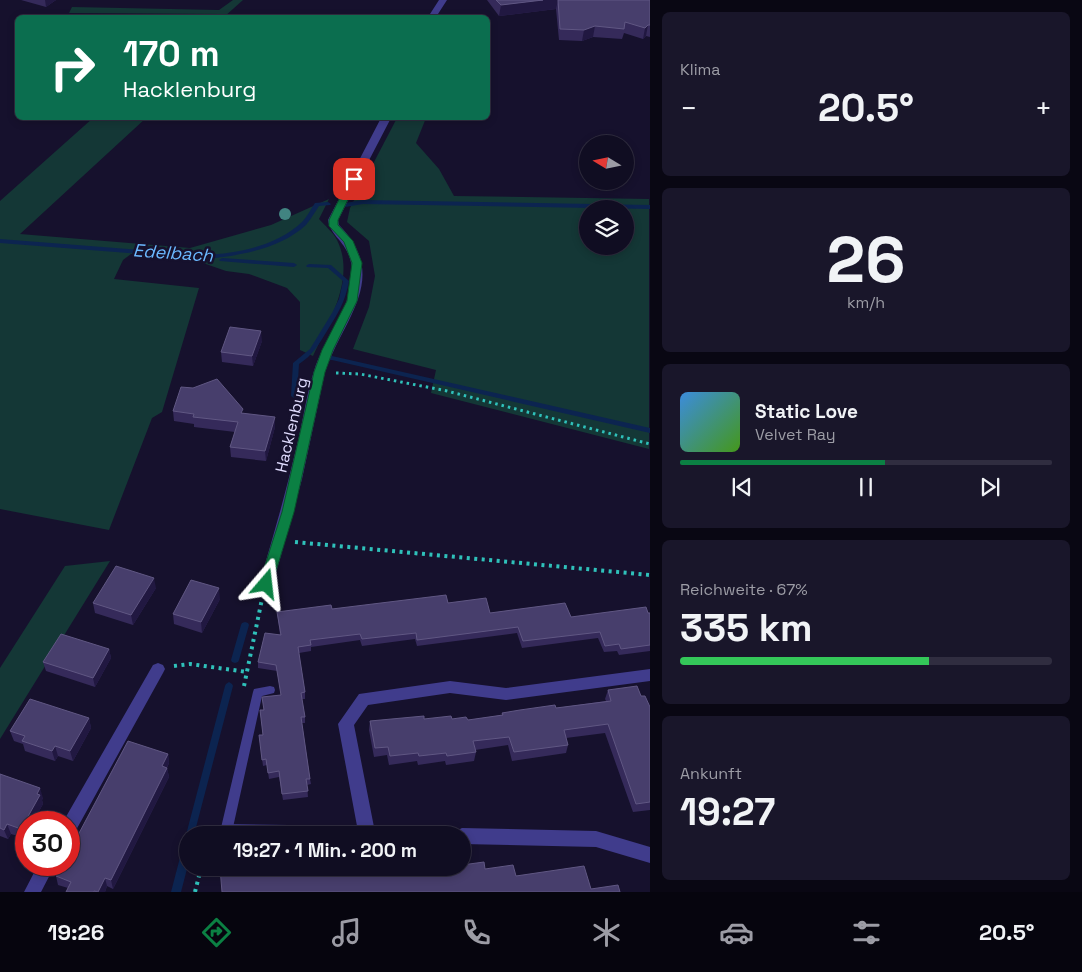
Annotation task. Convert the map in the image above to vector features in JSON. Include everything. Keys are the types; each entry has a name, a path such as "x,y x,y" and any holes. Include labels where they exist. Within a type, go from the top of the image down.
{"street":[{"path":"434,15 443,0"},
{"name":"Hacklenburg","path":"266,584 305,442 320,372 328,350 352,301 356,283 357,263 348,241 334,226 333,220 385,120"},
{"path":"78,811 158,669"},
{"path":"365,826 346,724 364,699 450,688 506,694 650,675"},
{"path":"471,836 596,839 650,855"},
{"path":"32,892 41,876"}],"lane":[{"path":"227,826 258,692 270,690"}],"path":[{"path":"320,372 360,374 447,391 650,444"},
{"path":"279,540 650,575"},
{"path":"158,669 190,664 247,672"},
{"path":"195,892 200,876"}],"green space":[{"path":"233,0 243,0 226,15 69,13 72,7 219,10"},
{"path":"91,120 144,120 20,234 190,248 271,225 329,199 319,219 337,240 342,254 344,269 342,284 333,314 313,356 300,350 300,302 287,288 249,274 226,271 200,262 131,254 123,260 114,279 199,288 162,412 152,418 109,530 0,509 0,201"},
{"path":"396,120 425,120 416,143 439,169 454,196 649,199 649,449 431,393 436,370 353,349 369,307 375,276 369,241 347,222 350,208"},
{"path":"110,561 0,739 0,668 65,566"}],"building":[{"path":"496,0 543,0 501,5"},
{"path":"558,0 650,0 650,25 645,28 625,22 624,29 595,26 584,30 560,29"},
{"path":"230,327 261,331 252,356 221,352"},
{"path":"217,379 243,409 241,413 275,417 265,451 230,447 238,422 193,417 194,414 173,411 181,387 193,388"},
{"path":"116,566 154,578 131,615 93,603"},
{"path":"191,580 219,588 201,622 173,614"},
{"path":"446,595 448,603 486,598 490,613 565,603 571,617 646,607 648,613 650,613 650,645 621,649 619,644 605,646 600,632 523,641 518,627 417,640 416,633 362,639 360,634 310,640 311,645 298,647 305,692 301,693 305,717 301,717 310,779 306,779 308,791 282,794 279,771 268,773 266,759 262,760 259,735 263,735 260,710 264,710 262,697 281,695 276,665 258,662 265,633 281,635 277,612 331,605 332,609"},
{"path":"61,634 109,649 93,678 43,662"},
{"path":"637,686 641,696 645,696 650,707 650,802 636,804 608,724 564,730 568,745 514,752 509,737 473,741 476,752 447,756 446,753 419,756 418,753 390,756 388,747 375,748 370,721 424,716 424,719 451,716 452,719 466,717 468,720 555,705 556,708 611,701 608,690"},
{"path":"30,699 89,718 70,751 55,746 52,751 22,741 25,736 10,731"},
{"path":"128,741 168,754 162,766 167,768 111,880 105,878 98,892 66,892 71,882 56,876 80,876 80,831"},
{"path":"0,774 40,788 37,794 40,795 31,811 15,811 15,827 7,824 4,830 0,828"},
{"path":"484,862 485,869 513,865 516,876 584,866 591,889 618,885 620,892 222,892 221,876 471,876 471,864"}],"waterway":[{"name":"Edelbach","path":"345,205 363,202 650,207"},
{"name":"Edelbach","path":"0,241 205,257 217,256 244,252 284,237 304,223 317,204 328,204"},
{"path":"222,260 294,265"},
{"path":"294,396 296,363 312,350 335,313 342,299 346,281 329,266 309,266"},
{"path":"332,358 650,431"},
{"path":"235,660 245,625"},
{"path":"192,826 229,686"},
{"path":"176,892 180,876"}],"route":[{"path":"266,584 288,512 320,372 328,350 352,301 356,283 357,263 348,241 334,226 333,220 354,179"}]}
